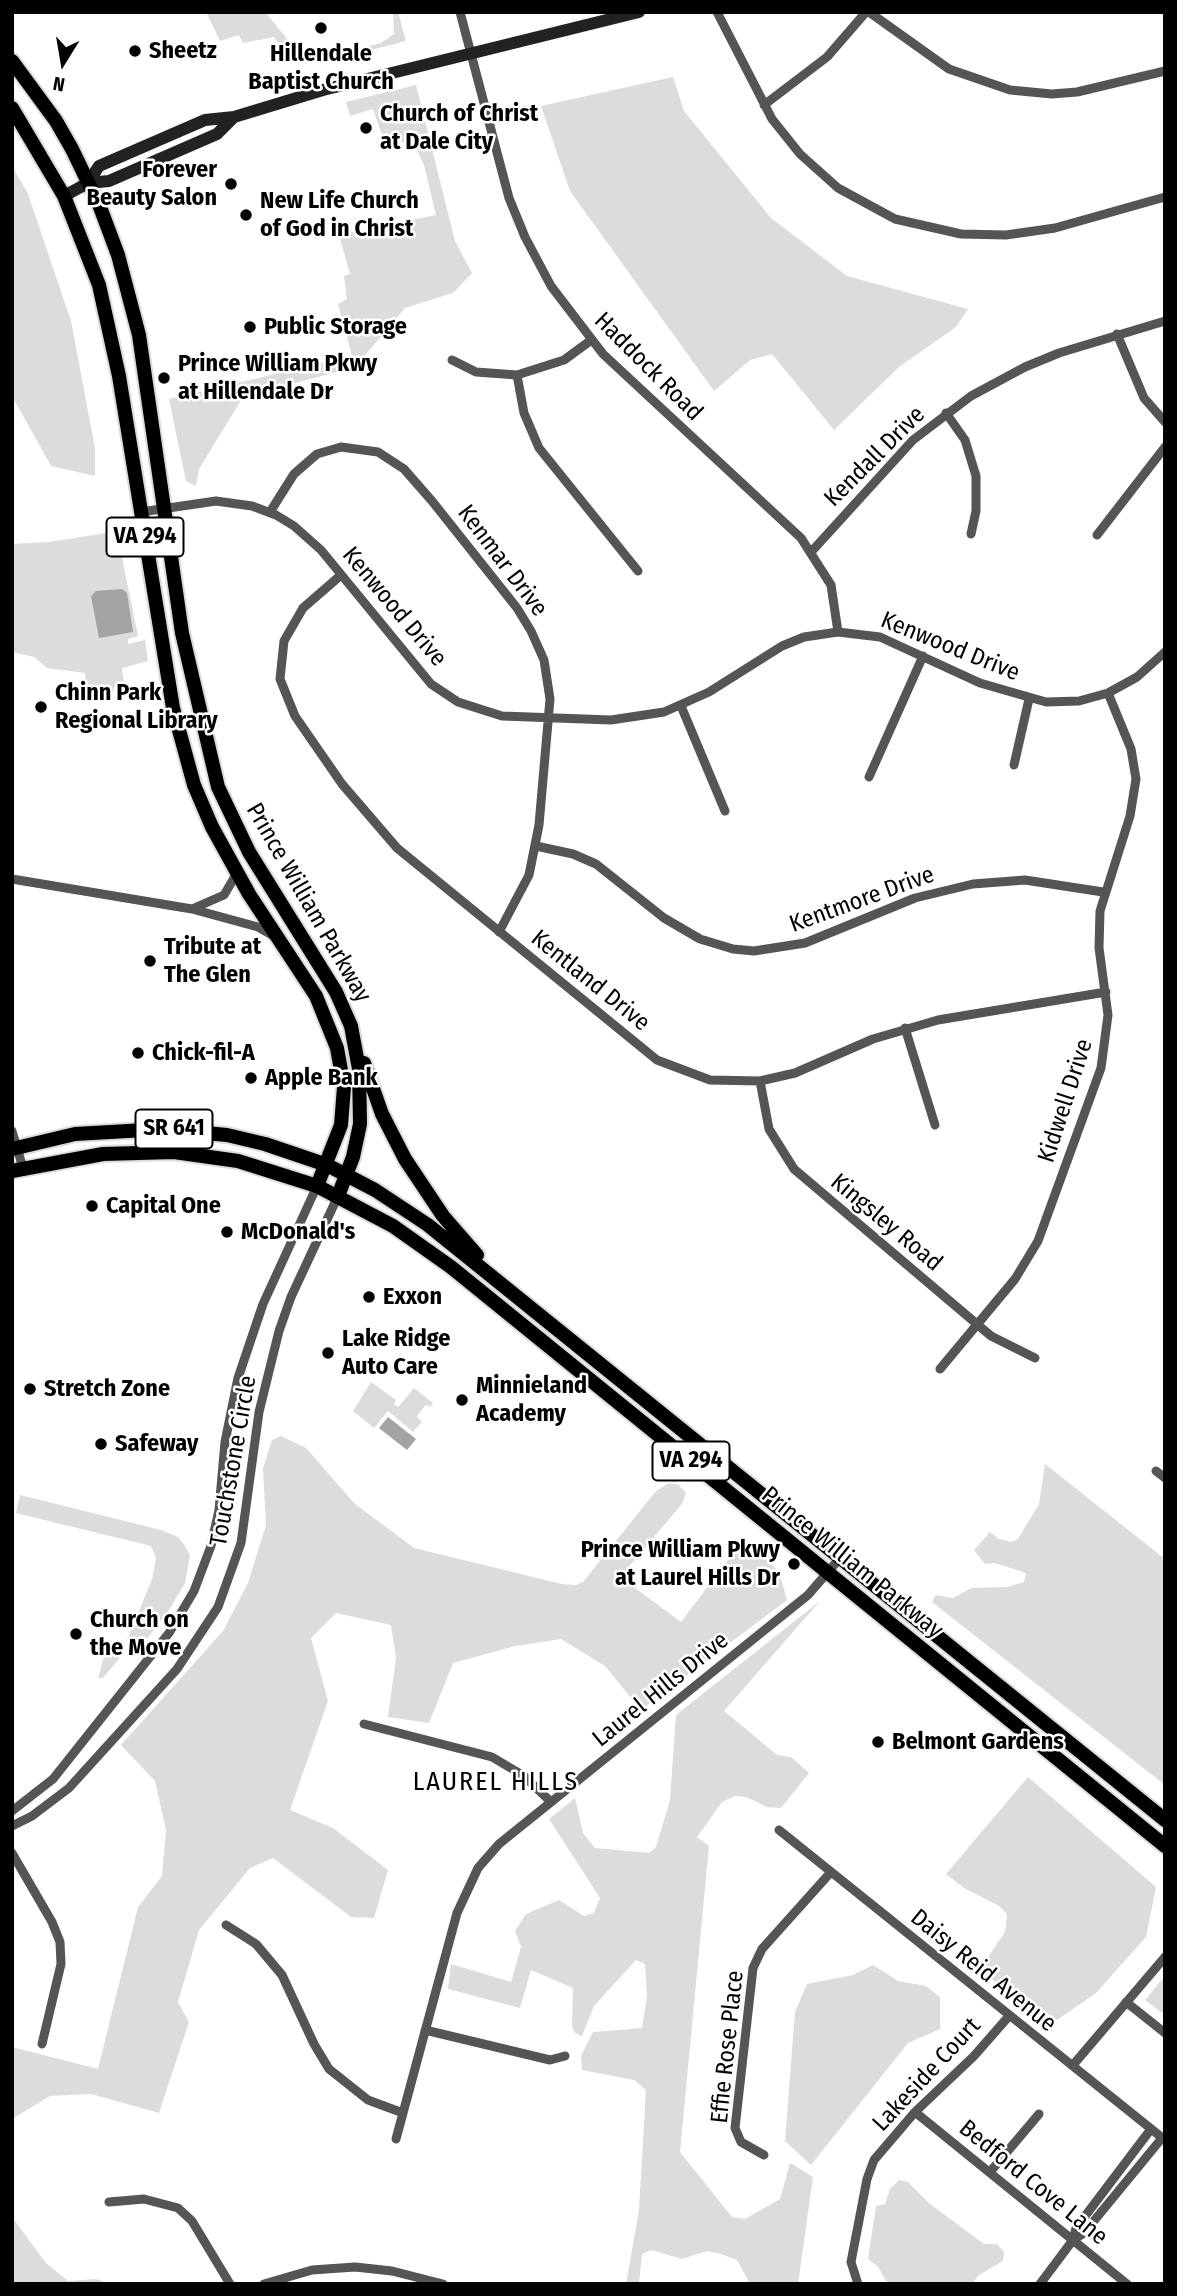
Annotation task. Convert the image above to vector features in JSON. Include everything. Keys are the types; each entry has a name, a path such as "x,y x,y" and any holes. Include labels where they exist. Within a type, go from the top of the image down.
{"main road":[{"path":"88,183 99,166 191,125 234,117 323,90 639,12"},
{"name":"Prince William Parkway","path":"12,61 55,121 88,183 118,255 137,326 184,644 218,787 248,852 330,982 351,1026 359,1069 361,1114 359,1136 338,1196"},
{"name":"Prince William Parkway","path":"12,108 64,196 80,233 105,308 181,742 204,811 237,873 316,996 339,1058 343,1110 339,1135 317,1186 393,1226 451,1267 1165,1846"},
{"path":"64,196 88,183 108,181 218,134 234,117"},
{"name":"VA 294","path":"351,1026 388,1126 412,1170 443,1216 517,1296"},
{"name":"SR 641","path":"15,1148 106,1130 163,1129 227,1135 265,1144 327,1165"},
{"name":"SR 641","path":"18,1169 101,1154 174,1152 238,1161 317,1186"},
{"name":"Prince William Parkway","path":"327,1165 421,1220 1165,1820"}],"street":[{"name":"Haddock Road","path":"460,12 499,167 525,237 551,286 590,341 812,551 831,585 838,632"},
{"path":"717,12 764,105 800,154 838,188 874,209 937,230 986,236 1030,233 1165,197"},
{"path":"764,105 818,64 868,12 949,69 1010,89 1052,93 1077,92 1165,71"},
{"name":"Kendall Drive","path":"812,551 897,455 946,414 997,380 1025,367 1117,334 1165,321"},
{"path":"1117,334 1144,398 1165,422"},
{"path":"452,360 476,372 517,375 564,360 590,341"},
{"path":"517,375 524,413 539,448 638,572"},
{"path":"946,414 965,440 976,476 976,511 971,534"},
{"path":"1097,535 1165,447"},
{"name":"Kenmar Drive","path":"270,512 294,474 317,454 328,449 366,448 396,462 432,501 517,608 531,631 548,679 550,718 536,846 520,896 499,932"},
{"name":"Kenwood Drive","path":"141,512 216,501 234,502 270,512 311,540 414,667 443,694 489,714 628,719 681,706 786,644 817,634 838,632 880,637 981,683 1029,699 1065,702 1108,694 1137,677 1165,652"},
{"name":"Kentland Drive","path":"341,575 303,608 287,634 280,667 289,706 342,784 382,833 499,932 657,1059 710,1080 760,1081 794,1073 905,1028 1018,1004 1106,992"},
{"path":"869,777 923,656"},
{"name":"Kidwell Drive","path":"940,1369 1015,1279 1042,1233 1101,1068 1108,1027 1098,929 1103,892 1130,816 1136,779 1131,749 1108,694"},
{"path":"1014,765 1029,699"},
{"path":"681,706 725,811"},
{"name":"Kentmore Drive","path":"536,846 573,854 596,863 664,918 700,939 733,949 754,951 805,943 915,898 973,884 1026,880 1103,892"},
{"path":"192,909 224,895 237,873"},
{"path":"12,879 192,909 258,928 278,939"},
{"path":"905,1028 935,1125"},
{"name":"Kingsley Road","path":"760,1081 769,1129 794,1169 976,1324 998,1340 1035,1358"},
{"path":"12,1131 18,1169"},
{"name":"Touchstone Circle","path":"12,1811 53,1779 169,1633 194,1591 211,1546 219,1510 225,1442 238,1378 263,1304 317,1186"},
{"name":"Touchstone Circle","path":"12,1826 32,1816 69,1788 177,1669 218,1607 246,1520 259,1412 279,1331 291,1297 338,1196"},
{"path":"1156,1471 1165,1478"},
{"name":"Laurel Hills Drive","path":"396,2139 457,1913 469,1883 499,1844 748,1646 808,1595 840,1558"},
{"path":"364,1724 492,1757 524,1776 551,1802"},
{"name":"Daisy Reid Avenue","path":"779,1830 1163,2139"},
{"path":"12,1853 53,1924 60,1942 61,1964 42,2044"},
{"name":"Effie Rose Place","path":"764,2155 741,2142 735,2128 749,1987 762,1949 831,1872"},
{"path":"226,1925 256,1944 282,1975 329,2069 368,2100 403,2113"},
{"path":"1073,2065 1165,1957"},
{"path":"1126,2002 1165,2033"},
{"name":"Lakeside Court","path":"858,2284 850,2262 867,2179 874,2160 915,2112 974,2056 1009,2016"},
{"path":"425,2030 550,2060 565,2056"},
{"name":"Bedford Cove Lane","path":"915,2112 1127,2284"},
{"path":"990,2172 1039,2113"},
{"path":"1040,2284 1073,2240 1076,2228 1151,2129"},
{"path":"1073,2240 1084,2234 1163,2139"},
{"path":"108,2202 144,2199 178,2208 192,2221 230,2284"},
{"path":"264,2284 312,2270 355,2267 392,2271 443,2284"}],"shaded area":[{"path":"206,12 265,12 297,51 294,58 287,57 274,37 243,43 239,35 220,41"},
{"path":"393,12 398,12 406,41 359,53 358,49 381,43 394,34"},
{"path":"673,77 684,111 771,218 847,276 968,309 956,327 899,367 834,430 772,354 750,360 714,391 570,191 541,106"},
{"path":"416,85 455,241 472,273 453,293 405,308 355,367 243,397 199,469 196,486 186,481 169,399 352,356 338,304 347,299 344,276 350,274 339,235 436,215 424,165 415,146 382,135 373,109 350,116 346,102"},
{"path":"12,166 28,194 71,321 95,448 95,476 51,466 12,396"},
{"path":"117,533 138,636 128,639 128,644 145,640 148,661 122,668 123,687 121,684 114,687 114,691 86,686 85,673 47,668 34,657 12,652 12,544 49,542"},
{"path":"122,589 127,593 133,632 99,638 91,596 96,591"},
{"path":"371,1382 396,1400 394,1404 398,1407 414,1388 433,1403 430,1407 426,1405 419,1413 417,1417 422,1422 413,1432 388,1411 374,1428 353,1411"},
{"path":"388,1417 416,1439 407,1450 379,1428"},
{"path":"281,1436 306,1448 355,1504 414,1548 562,1584 576,1585 583,1582 656,1491 669,1483 679,1485 686,1493 682,1504 620,1577 681,1622 744,1539 779,1572 787,1600 641,1710 605,1666 561,1639 515,1646 453,1663 429,1723 388,1717 396,1658 391,1625 336,1613 311,1638 328,1701 290,1810 333,1828 388,1870 374,1918 351,1917 273,1858 250,1868 199,1930 178,2002 189,2022 159,2113 91,2094 50,2096 12,2119 12,2047 98,2069 138,1907 162,1876 166,1830 155,1781 121,1745 223,1631 248,1583 266,1525 263,1468 272,1440"},
{"path":"1045,1464 1165,1559 1165,1785 932,1602 936,1595 953,1598 971,1588 1007,1587 1024,1582 1026,1573 995,1563 985,1564 974,1550 990,1532 999,1539 1011,1542 1018,1539 1039,1504"},
{"path":"20,1495 161,1530 178,1537 183,1543 190,1555 185,1583 169,1610 139,1649 127,1640 152,1579 156,1558 151,1546 16,1513"},
{"path":"820,1601 724,1711 777,1755 791,1757 809,1773 781,1808 767,1807 746,1797 735,1796 722,1802 697,1837 709,1846 680,2152 732,2217 745,2219 780,2199 790,2163 813,2177 798,2284 750,2284 737,2260 721,2254 707,2251 682,2259 652,2250 642,2254 639,2284 626,2284 639,2210 646,2090 634,2080 582,2070 581,2056 593,2032 642,2028 647,1996 645,1964 636,1960 594,2006 582,2036 575,2033 572,2027 573,1988 531,1970 520,2008 448,1989 451,1964 511,1982 521,1947 515,1931 526,1914 559,1900 584,1916 594,1913 600,1898 549,1819 575,1798 583,1833 595,1848 649,1853 656,1847 670,1800 676,1715"},
{"path":"106,1649 121,1651 119,1659 103,1678 98,1678"},
{"path":"1028,1777 1156,1887 1146,1937 1096,1993 1057,2020 988,1977 984,1963 1005,1932 1007,1914 999,1906 964,1888 946,1874"},
{"path":"873,1965 898,1981 926,1986 940,1997 940,2029 908,2043 811,2165 785,2141 795,2012 807,1984 853,1975"},
{"path":"1165,1976 1165,2015 1145,2000"},
{"path":"899,2180 908,2182 930,2204 984,2244 997,2244 1004,2252 1003,2261 979,2275 972,2284 888,2284 878,2267 868,2259 876,2206 885,2204 890,2189"},
{"path":"12,2217 46,2263 68,2281 96,2279 112,2284 12,2284"}],"place":[{"name":"Hillendale Baptist Church","path":"321,28"},
{"name":"Sheetz","path":"135,51"},
{"name":"Church of Christ at Dale City","path":"366,128"},
{"name":"Forever Beauty Salon","path":"231,184"},
{"name":"New Life Church of God in Christ","path":"246,215"},
{"name":"Public Storage","path":"250,327"},
{"name":"Prince William Pkwy at Hillendale Dr","path":"164,378"},
{"name":"Chinn Park Regional Library","path":"41,707"},
{"name":"Tribute at The Glen","path":"150,961"},
{"name":"Chick-fil-A","path":"138,1053"},
{"name":"Apple Bank","path":"251,1078"},
{"name":"Capital One","path":"92,1206"},
{"name":"McDonald's","path":"227,1232"},
{"name":"Exxon","path":"369,1297"},
{"name":"Lake Ridge Auto Care","path":"328,1353"},
{"name":"Stretch Zone","path":"30,1389"},
{"name":"Minnieland Academy","path":"462,1400"},
{"name":"Safeway","path":"101,1444"},
{"name":"Prince William Pkwy at Laurel Hills Dr","path":"794,1564"},
{"name":"Church on the Move","path":"76,1634"},
{"name":"Belmont Gardens","path":"878,1742"}],"district":[{"name":"LAUREL HILLS","path":"496,1783"}]}
